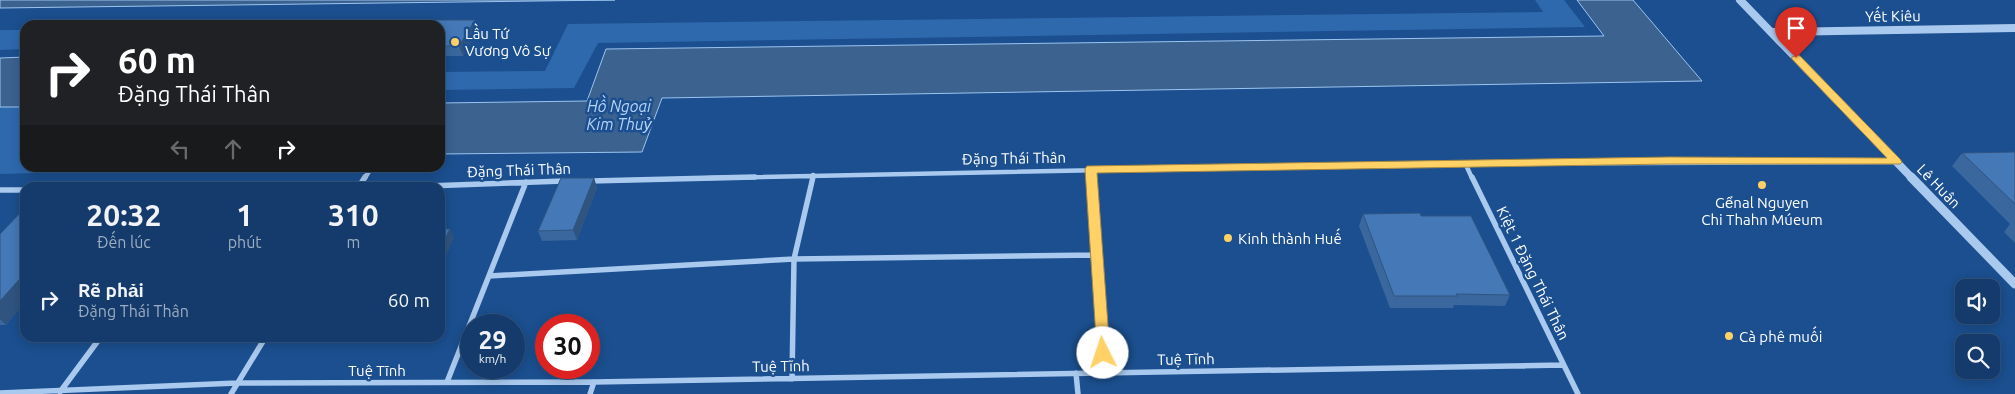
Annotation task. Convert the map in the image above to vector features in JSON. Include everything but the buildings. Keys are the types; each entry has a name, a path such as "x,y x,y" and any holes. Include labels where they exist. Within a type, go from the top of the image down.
{"street":[{"name":"Lê Huân","path":"1740,0 2015,284"},
{"name":"Yết Kiêu","path":"1771,32 2015,28"},
{"name":"Đặng Thái Thân","path":"585,181 1091,169 1670,160 1896,162"},
{"name":"Kiệt 1 Đặng Thái Thân","path":"1466,163 1578,394"},
{"path":"1091,169 1104,373"},
{"path":"792,379 794,259 813,175"},
{"name":"Đặng Thái Thân","path":"445,185 576,181"},
{"path":"446,382 526,182"},
{"path":"0,190 20,190"},
{"path":"489,276 794,259 1097,255"},
{"path":"60,392 97,342"},
{"path":"231,394 263,342"},
{"name":"Tuệ Tĩnh","path":"0,393 60,392 237,383 594,382 1563,365"},
{"path":"1076,374 1078,394"},
{"path":"590,394 594,382"}],"shaded area":[{"path":"1535,0 1564,0 1585,27 598,43 574,88 445,90 445,72 545,71 568,24 1543,12"},
{"path":"0,30 20,30 20,49 0,50"},
{"path":"0,107 20,107 20,172 77,172 0,174"}],"water":[{"path":"0,0 615,0 0,8"},
{"name":"Hồ Ngoại Kim Thuỷ","path":"1577,0 1633,0 1702,81 662,98 642,152 445,154 445,103 587,101 606,49 1604,36"},
{"path":"20,57 20,107 0,107 0,58"}],"place":[{"name":"Lầu Tứ Vương Vô Sự","path":"455,42"},
{"name":"Gểnal Nguyen Chi Thahn Múeum","path":"1762,185"},
{"name":"Kinh thành Huế","path":"1228,238"},
{"name":"Cà phê muối","path":"1729,336"}],"route":[{"path":"1103,353 1091,169 1670,160 1896,162 1796,58"}]}
